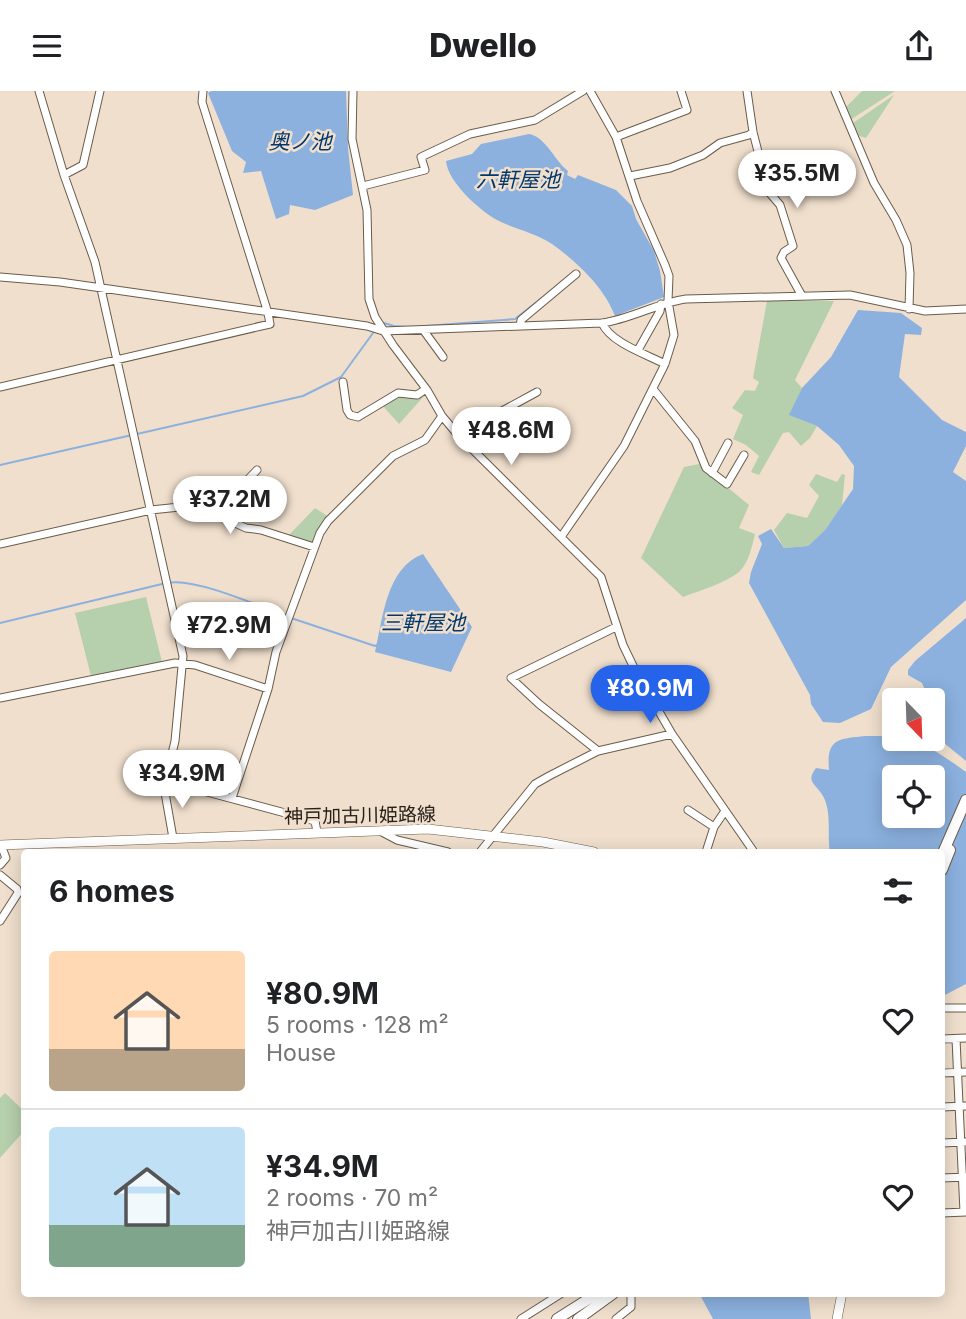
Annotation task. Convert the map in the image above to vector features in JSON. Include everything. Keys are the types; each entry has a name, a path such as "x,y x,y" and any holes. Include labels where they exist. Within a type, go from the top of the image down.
{"highway":[{"path":"945,849 966,800"},
{"path":"945,863 966,815"},
{"path":"557,1319 593,1297"},
{"path":"562,1319 593,1297"},
{"path":"578,1319 610,1297"},
{"path":"586,1319 611,1297"}],"main road":[{"name":"神戸加古川姫路線","path":"0,845 428,829 494,835 576,849"},
{"path":"837,1319 841,1297"}],"street":[{"path":"39,91 64,175 87,235 151,510 183,663 175,741 164,787 173,838"},
{"path":"64,175 83,165 100,91"},
{"path":"0,387 270,324 202,102 203,91"},
{"path":"353,91 352,139 367,210 369,299 375,317 442,416 458,435 601,577 629,658 672,734 752,849"},
{"path":"363,186 425,170 421,156 470,134 535,120 583,91"},
{"path":"590,91 616,137 637,201 669,276 665,302 638,349"},
{"path":"616,137 687,110 681,91"},
{"path":"747,91 753,132 768,191 780,205 793,246 784,252 781,258 802,296"},
{"path":"835,91 874,183 907,245 910,273 909,309"},
{"path":"630,176 670,168 703,155 720,143 753,132"},
{"path":"520,326 521,320 576,274"},
{"path":"0,277 34,279 367,326 383,331 602,323 612,322 665,302 802,296 850,295 925,311 966,309"},
{"path":"561,537 624,446 665,364 674,335 665,302"},
{"path":"602,323 609,334 620,342 665,364"},
{"path":"424,331 443,357"},
{"path":"343,382 348,413 358,417 398,393 416,395 426,389"},
{"path":"653,389 695,441 704,465 712,473 729,484 744,455"},
{"path":"458,435 537,392"},
{"path":"232,798 268,689 276,652 314,547 328,521 393,456 425,440 442,416"},
{"path":"712,473 728,443"},
{"path":"229,520 231,497 257,470"},
{"path":"0,544 151,510 208,504 229,520 246,528 261,530 314,547"},
{"path":"598,751 511,678 617,627"},
{"path":"0,698 183,663 268,689"},
{"path":"482,849 536,784 598,751 672,734"},
{"path":"166,781 315,821 317,832"},
{"path":"688,810 714,827"},
{"path":"707,849 714,827 725,811"},
{"path":"380,831 397,840 435,849"},
{"path":"0,845 5,858 0,865"},
{"path":"0,875 17,889 18,893 0,921"},
{"path":"945,1008 966,1008"},
{"path":"945,1039 966,1038"},
{"path":"945,1213 965,1212 962,1106 956,1039"},
{"path":"945,1073 966,1072"},
{"path":"945,1143 963,1142"},
{"path":"945,1178 964,1177"},
{"path":"521,1319 535,1315 557,1297"},
{"path":"616,1319 631,1307 631,1297"}],"green space":[{"path":"862,91 895,91 850,120 845,108"},
{"path":"894,95 866,138 854,134 851,126 853,123"},
{"path":"767,301 834,301 795,380 802,388 790,415 817,426 801,446 789,432 783,433 759,475 751,472 759,456 733,439 743,415 732,408 745,390 755,391 759,382 753,378"},
{"path":"395,395 425,395 399,424 382,405"},
{"path":"699,464 749,505 739,528 755,534 748,559 740,571 721,582 683,597 641,558 684,467"},
{"path":"816,474 837,482 842,474 845,475 842,505 825,530 808,546 784,548 774,530 787,513 807,518 819,496 809,485"},
{"path":"315,508 329,517 313,544 288,536"},
{"path":"146,597 162,662 91,676 75,613"},
{"path":"5,1093 21,1108 21,1134 0,1158 0,1098"}],"water":[{"name":"奥ノ池","path":"346,91 353,195 315,210 290,205 289,214 276,219 261,171 243,173 246,162 232,151 208,93"},
{"name":"六軒屋池","path":"529,134 545,144 568,171 567,175 575,179 578,175 616,190 632,206 636,219 654,251 664,297 615,316 597,285 571,259 546,240 490,215 473,202 452,178 446,161 472,154 481,144"},
{"path":"858,310 901,313 922,328 921,335 905,334 899,377 942,420 966,432 966,446 953,472 966,481 966,600 891,667 871,709 840,723 823,722 811,704 810,695 749,583 762,544 758,536 771,529 784,548 808,546 825,530 853,489 854,466 839,445 817,426 789,415 802,388 831,357"},
{"name":"三軒屋池","path":"423,554 472,627 451,672 375,652 388,595 394,582 401,570"},
{"path":"966,618 966,761 945,744 945,688 924,688 922,683 908,675 908,670"},
{"path":"865,736 882,736 882,751 936,751 966,772 966,984 945,995 945,849 830,849 826,802 811,777 816,768 829,770 830,752 836,742"},
{"path":"701,1297 808,1297 811,1319 713,1319"}],"waterway":[{"path":"426,326 515,319 562,282"},
{"path":"384,323 407,327"},
{"path":"137,434 303,396 341,377 373,333"},
{"path":"0,465 132,435"},
{"path":"168,583 179,582 209,588 286,616"},
{"path":"0,623 162,584"},
{"path":"291,618 375,646 378,644"}]}
